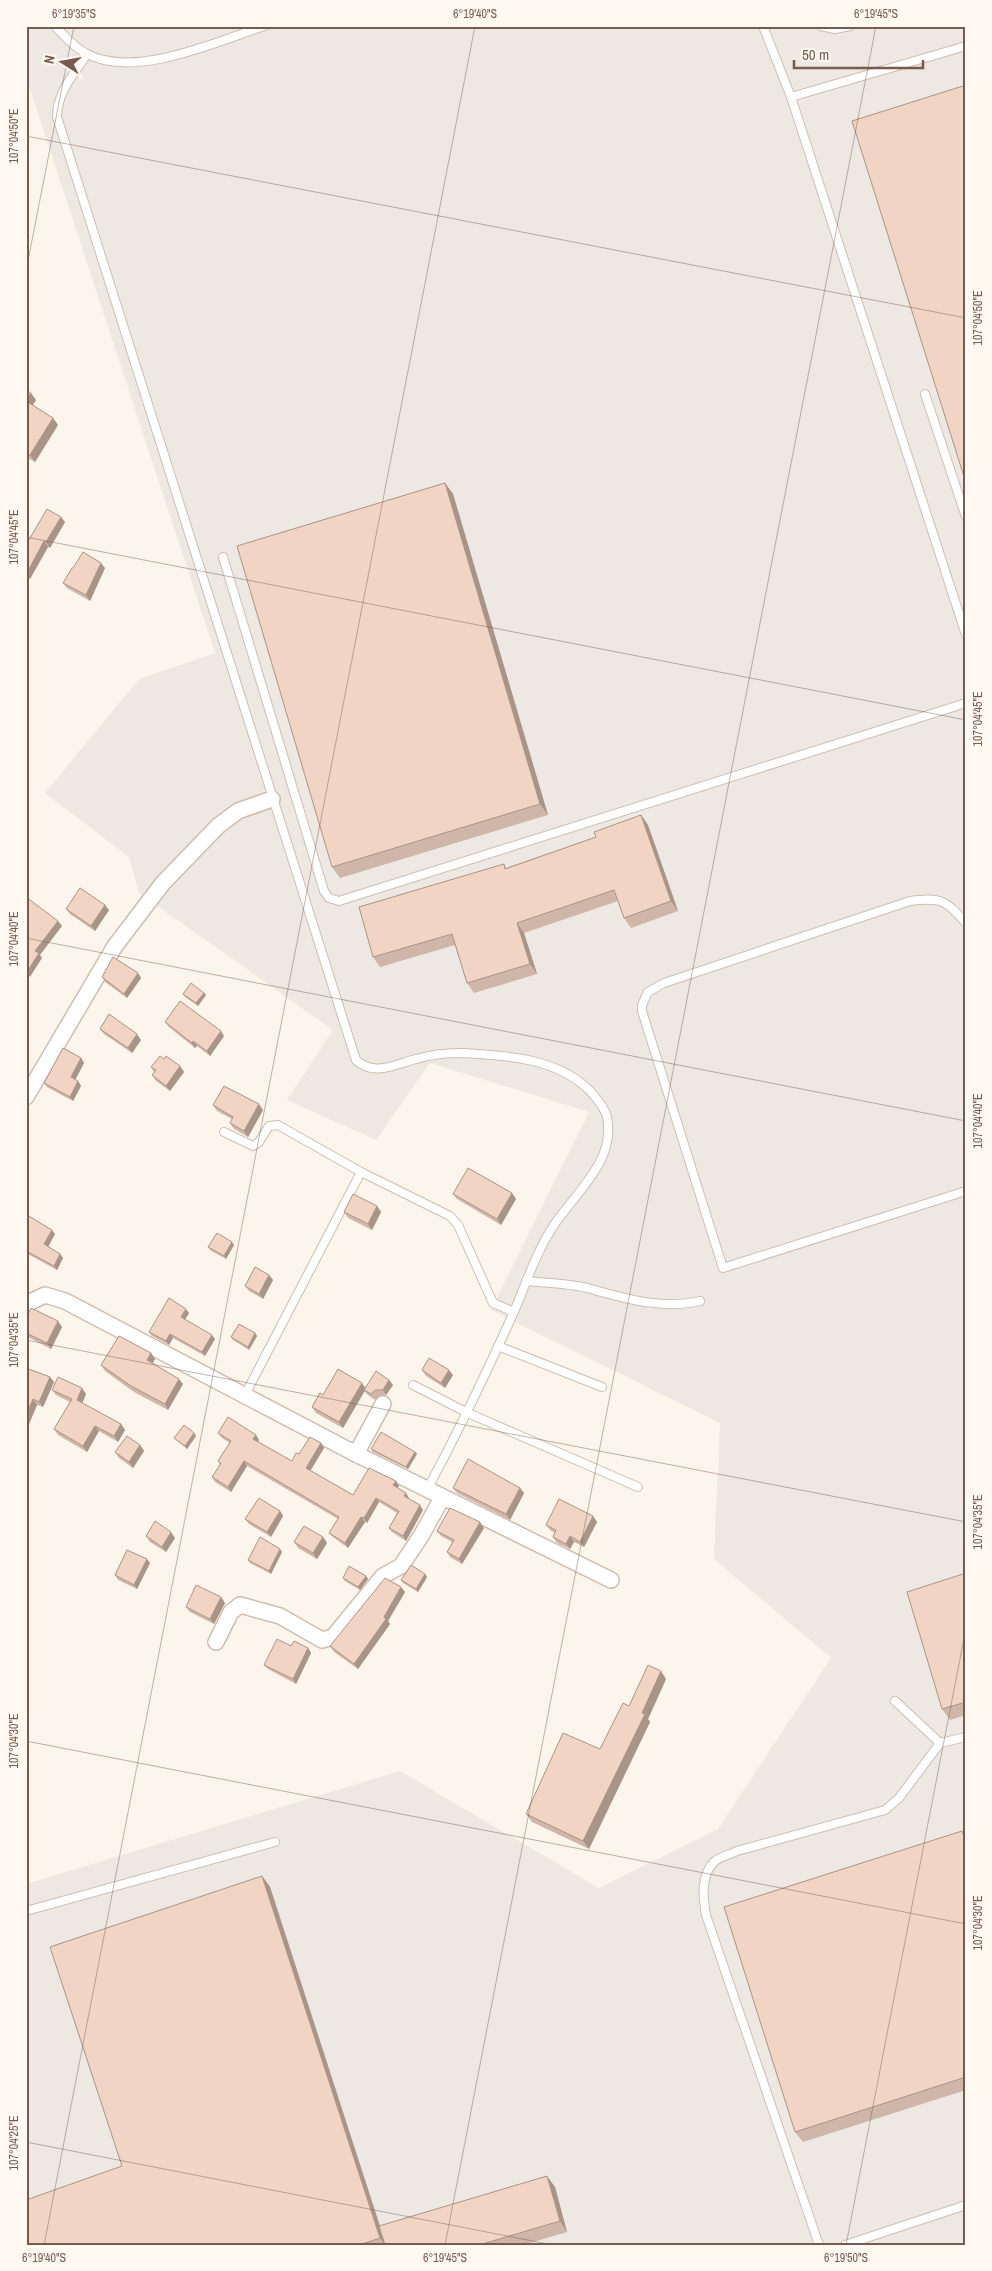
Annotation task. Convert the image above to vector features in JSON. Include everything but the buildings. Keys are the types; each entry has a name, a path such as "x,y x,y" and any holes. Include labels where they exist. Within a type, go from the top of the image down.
{"street":[{"path":"26,1097 115,946 163,883 218,826 238,811 272,799"},
{"path":"26,1304 45,1295 65,1301 356,1454 610,1580"},
{"path":"356,1454 382,1404"},
{"path":"216,1642 234,1608 245,1605 280,1616 322,1640 333,1637 383,1576 401,1566 421,1536 442,1498"}],"lane":[{"path":"55,26 87,54 114,61 142,62 170,57 264,26"},
{"path":"763,26 791,97 966,635"},
{"path":"821,26 835,29 850,26"},
{"path":"791,97 966,46"},
{"path":"87,54 60,96 57,106 57,117 356,1060 362,1066 377,1069 416,1059 454,1053 493,1055 530,1060 555,1068 581,1081 598,1100 607,1115 609,1136 600,1162 554,1226 526,1281 468,1413 427,1490"},
{"path":"926,394 966,517"},
{"path":"223,557 324,892 329,898 339,901 966,703"},
{"path":"966,923 949,905 933,898 910,901 664,983 648,992 642,1005 653,1050 724,1268 966,1191"},
{"path":"224,1132 253,1146 259,1142 269,1126 278,1125 361,1172 455,1219 493,1303 514,1312"},
{"path":"245,1395 361,1172"},
{"path":"526,1281 586,1288 624,1299 654,1303 682,1304 700,1301"},
{"path":"498,1346 602,1387"},
{"path":"413,1385 468,1413 638,1487"},
{"path":"896,1701 940,1743"},
{"path":"819,2245 706,1915 702,1894 706,1875 715,1861 737,1851 885,1810 899,1798 940,1743 966,1737"},
{"path":"26,1911 275,1842"},
{"path":"845,2245 966,2205"}],"shaded area":[{"path":"26,26 168,26 172,28 177,26 966,26 966,2245 26,2245 26,1884 400,1771 599,1888 718,1829 831,1658 714,1559 720,1423 491,1310 589,1112 430,1063 376,1140 287,1100 333,1030 139,893 129,857 45,793 139,679 215,653 26,77"}]}
